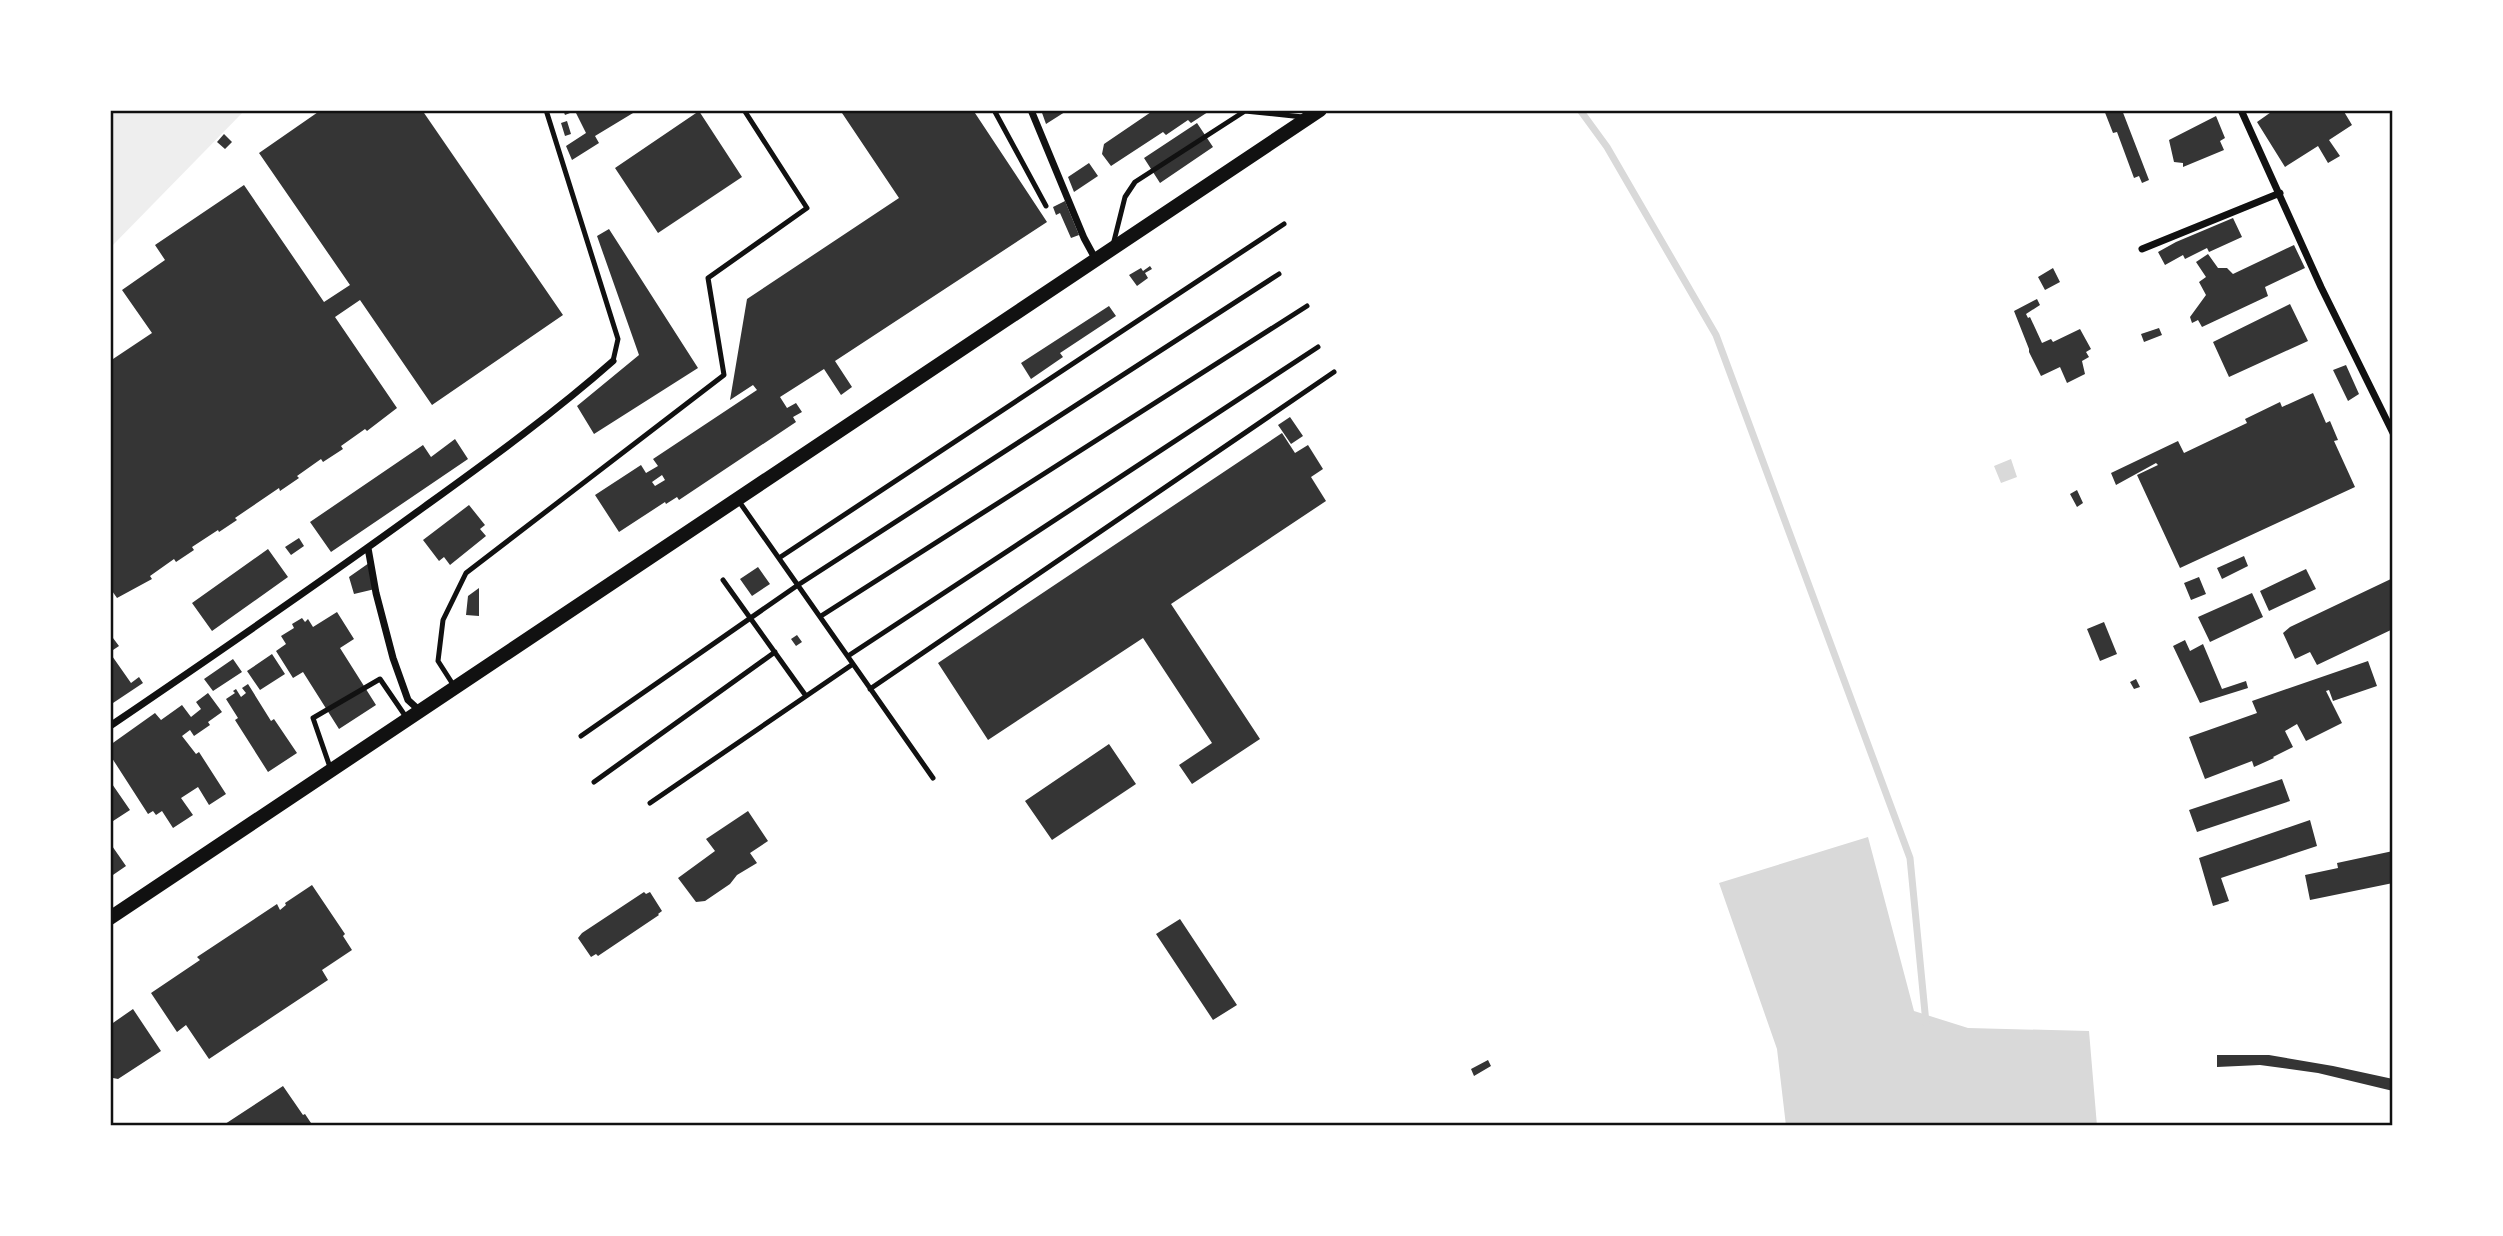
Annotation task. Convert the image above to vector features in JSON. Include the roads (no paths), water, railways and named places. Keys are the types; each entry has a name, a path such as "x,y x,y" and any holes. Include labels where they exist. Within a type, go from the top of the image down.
{"main road":[{"path":"110,918 1315,114"}],"street":[{"path":"1031,110 1084,239 1096,260"},
{"path":"2241,110 2321,287 2393,433"},
{"path":"2142,248 2280,193"},
{"path":"110,726 368,548 557,409 613,361"},
{"path":"368,548 376,593 393,658 408,700 421,711"}],"lane":[{"path":"546,110 618,339 613,361"},
{"path":"456,688 438,662 443,620 466,573 724,375 708,278 807,208 744,110"},
{"path":"995,110 1046,206"},
{"path":"1112,250 1125,197 1135,182 1245,111 1315,114"},
{"path":"779,558 1284,224"},
{"path":"581,736 798,585 1279,274"},
{"path":"821,616 1307,306"},
{"path":"848,656 1318,347"},
{"path":"870,689 1334,372"},
{"path":"738,500 933,778"},
{"path":"723,580 806,696"},
{"path":"594,782 775,652"},
{"path":"650,803 853,664"},
{"path":"331,770 313,718 380,679 407,720"}],"waterway":[{"path":"1580,110 1607,147 1716,335 1910,858 1926,1023"}]}
